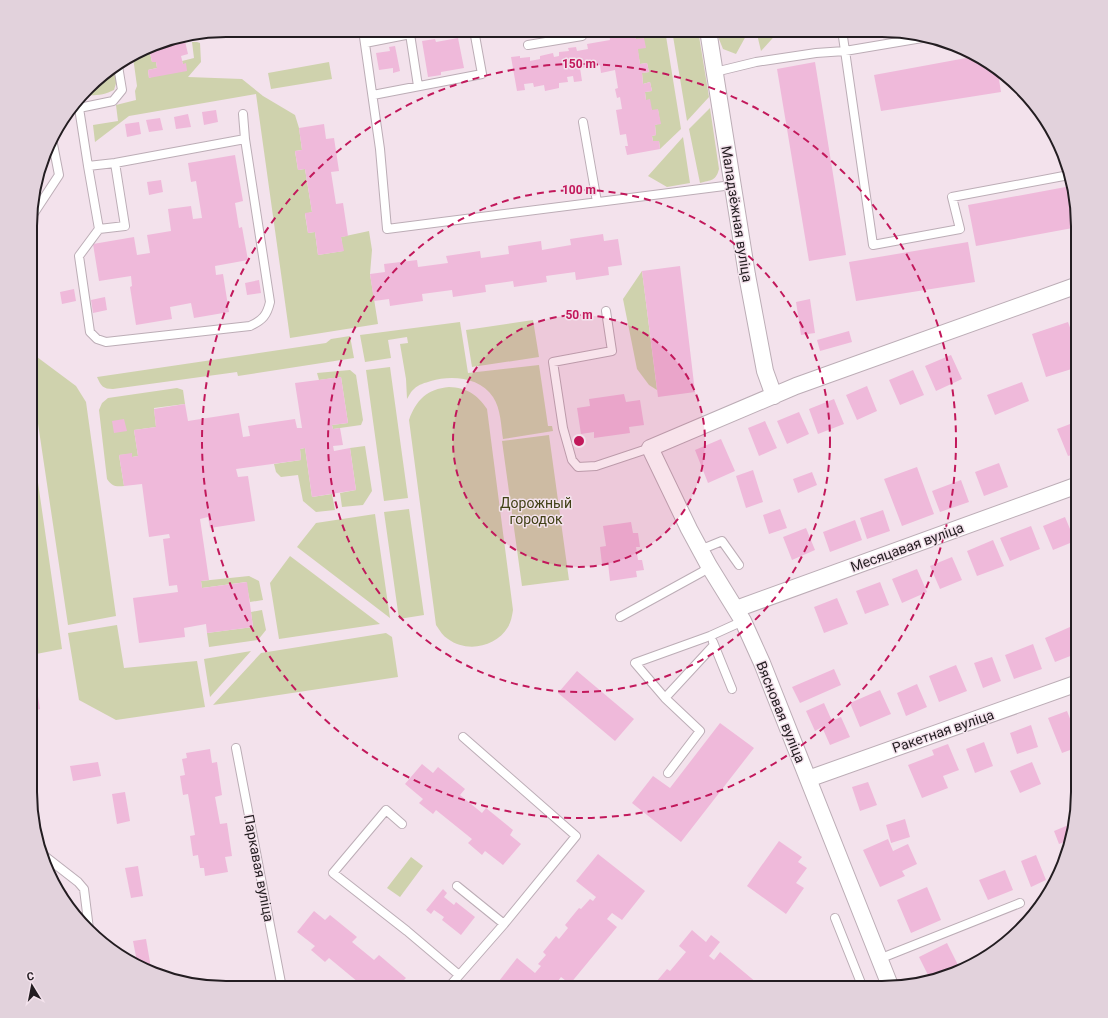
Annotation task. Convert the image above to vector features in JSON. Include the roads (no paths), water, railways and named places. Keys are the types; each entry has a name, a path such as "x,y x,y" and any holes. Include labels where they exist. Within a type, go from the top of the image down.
{"street":[{"name":"Маладзёжная вуліца","path":"709,37 732,185 764,371 774,396"},
{"path":"650,448 803,384 1071,288"},
{"name":"Вясновая вуліца","path":"650,448 700,550 739,615 762,663 879,959 884,981"},
{"name":"Месяцавая вуліца","path":"739,615 1071,488"},
{"name":"Ракетная вуліца","path":"808,779 1071,685"}],"lane":[{"path":"364,37 380,149 387,229 732,185"},
{"path":"365,43 395,37"},
{"path":"410,37 418,86"},
{"path":"372,95 482,74 475,37"},
{"path":"528,45 576,37"},
{"path":"843,37 873,245 960,229 952,197 1065,176"},
{"path":"715,72 756,62 816,53 845,51 912,40"},
{"path":"79,107 113,101 122,90 119,71"},
{"path":"76,110 100,229"},
{"path":"115,163 125,226 100,229 79,256 90,332 97,339 106,342 250,326 260,321 268,312 270,302 245,139 243,114"},
{"path":"583,122 597,202"},
{"path":"88,166 115,163 245,139"},
{"path":"38,207 59,175 54,148"},
{"path":"606,311 612,351 553,362 563,428 568,450 572,460 578,467 596,466 650,448"},
{"path":"700,550 722,541 739,565"},
{"path":"620,617 702,572 709,566"},
{"path":"668,773 700,731 665,698 634,663 710,636 739,615"},
{"path":"710,636 732,689"},
{"path":"665,698 714,645"},
{"path":"454,981 504,924 576,836 463,736"},
{"name":"Паркавая вуліца","path":"236,748 281,981"},
{"path":"402,824 386,810 333,873 407,931 459,975"},
{"path":"49,860 78,882 84,889 88,922"},
{"path":"457,886 504,924"},
{"path":"879,959 1020,903"},
{"path":"835,918 860,981"}],"park label":[{"name":"Дорожный городок","path":"536,512"}]}
